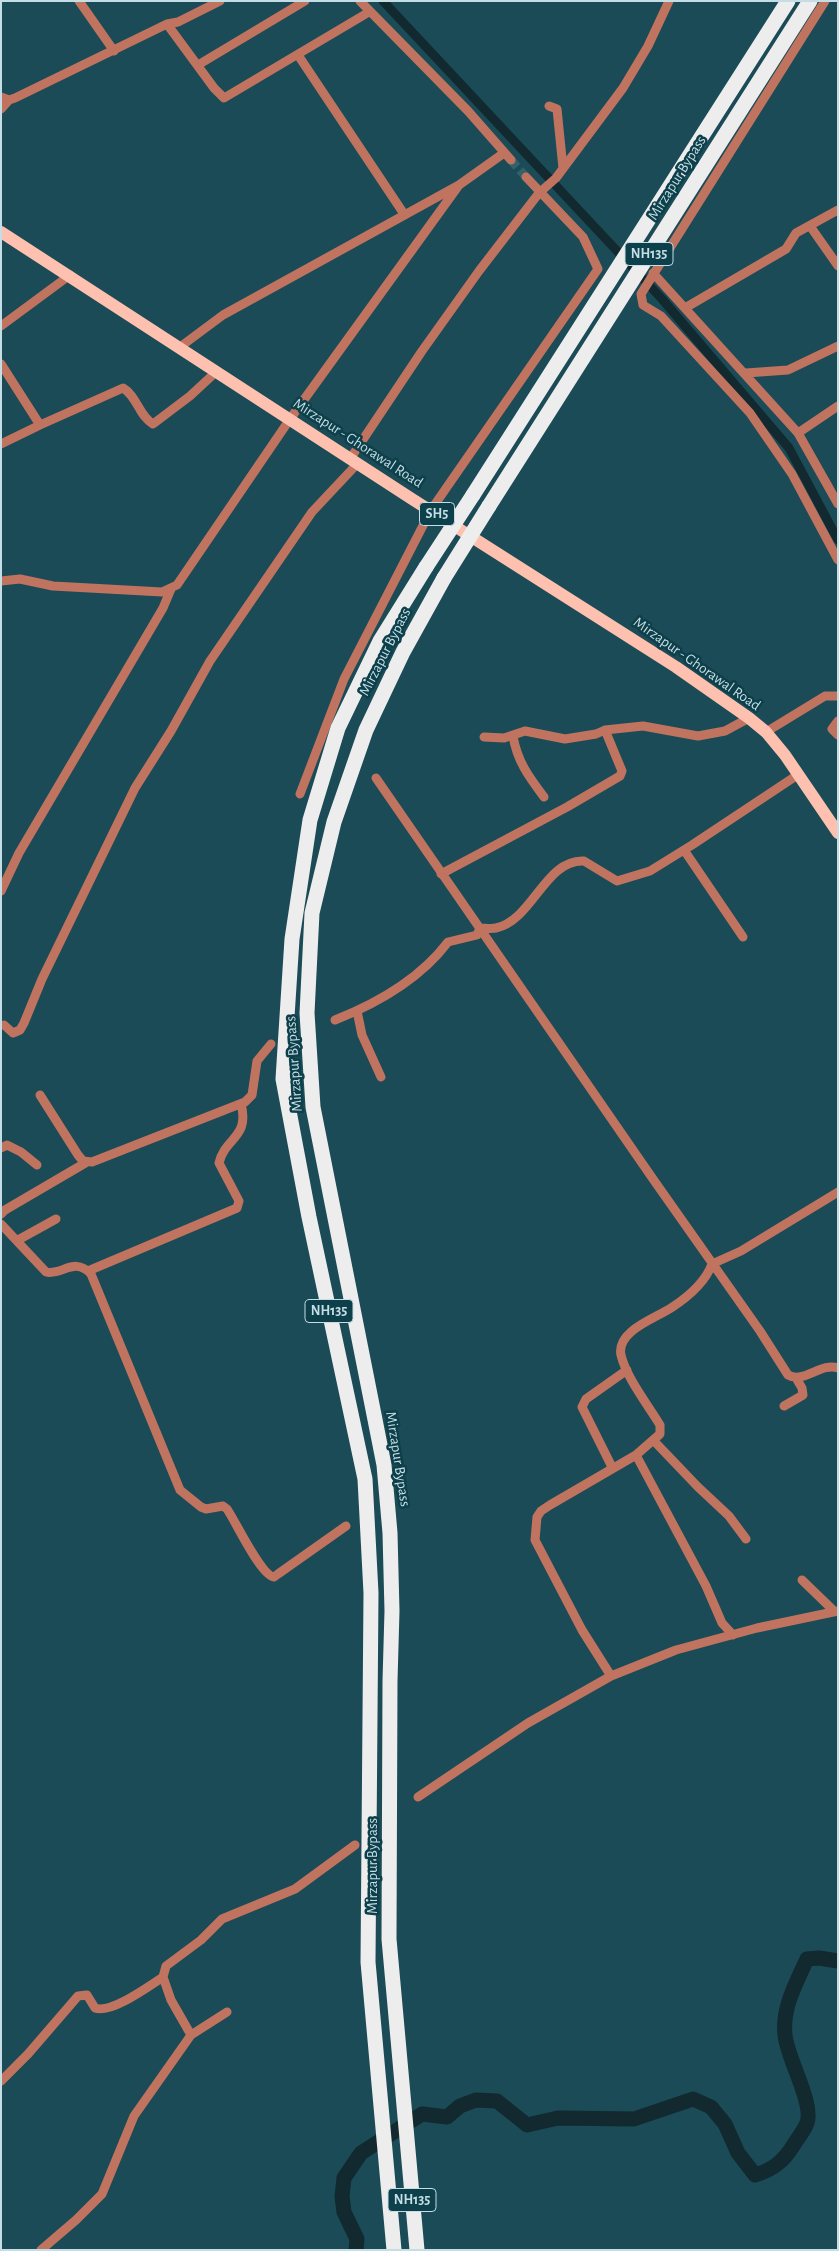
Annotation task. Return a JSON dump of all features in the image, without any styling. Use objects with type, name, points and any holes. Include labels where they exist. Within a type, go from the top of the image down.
[{"type":"highway","name":"Mirzapur Bypass","points":[[394,2250],[368,1962],[372,1593],[365,1479],[309,1217],[283,1079],[292,939],[310,820],[338,728],[380,641],[788,1]]},
{"type":"highway","name":"Mirzapur Bypass","points":[[416,2250],[389,1939],[392,1611],[390,1533],[384,1465],[313,1107],[307,1013],[312,913],[334,822],[366,730],[403,652],[444,578],[489,506],[810,1]]},
{"type":"main road","name":"Mirzapur - Ghorawal Road","points":[[1,232],[676,667],[749,718],[766,732],[799,774],[838,833]]},
{"type":"street","points":[[79,1],[114,51]]},
{"type":"street","points":[[1,109],[5,98],[114,51],[167,24],[178,22],[220,1]]},
{"type":"street","points":[[198,65],[305,1]]},
{"type":"street","points":[[360,1],[468,111],[512,160]]},
{"type":"street","points":[[4,1025],[13,1034],[20,1030],[24,1023],[46,970],[135,788],[171,731],[210,661],[312,512],[354,461],[422,351],[479,271],[543,190],[556,178],[633,73],[669,1]]},
{"type":"street","points":[[825,1],[641,294],[643,305],[660,316],[750,413],[792,474],[838,560]]},
{"type":"street","points":[[167,24],[214,88],[224,98],[369,12]]},
{"type":"street","points":[[298,55],[404,214]]},
{"type":"street","points":[[549,106],[557,109],[563,168]]},
{"type":"street","points":[[180,347],[223,315],[459,184],[504,153]]},
{"type":"street","points":[[300,794],[344,679],[431,510],[598,269],[583,237],[543,190],[526,177]]},
{"type":"street","points":[[1,892],[19,853],[163,608],[171,589],[185,574],[290,419],[459,184]]},
{"type":"street","points":[[684,308],[786,249],[796,233],[838,210]]},
{"type":"street","points":[[810,226],[838,266]]},
{"type":"street","points":[[1,326],[70,275]]},
{"type":"street","points":[[651,276],[746,373],[798,433],[838,504]]},
{"type":"street","points":[[746,373],[788,370],[838,346]]},
{"type":"street","points":[[1,364],[40,425]]},
{"type":"street","points":[[1,444],[123,388],[130,394],[148,420],[153,424],[190,396],[217,371]]},
{"type":"street","points":[[798,433],[838,406]]},
{"type":"street","points":[[1,581],[20,579],[53,586],[162,592],[171,589]]},
{"type":"street","points":[[766,732],[825,696],[838,696]]},
{"type":"street","points":[[484,737],[513,736],[525,732],[565,739],[596,734],[604,730],[643,726],[698,736],[725,731],[749,718]]},
{"type":"street","points":[[838,721],[832,729],[838,734]]},
{"type":"street","points":[[441,874],[567,807],[620,776],[622,771],[604,730]]},
{"type":"street","points":[[513,736],[516,751],[525,773],[544,797]]},
{"type":"street","points":[[480,928],[496,928],[522,914],[555,874],[573,863],[584,861],[610,878],[617,880],[624,880],[650,871],[799,774]]},
{"type":"street","points":[[376,778],[760,1331],[788,1375],[796,1378],[828,1366],[838,1368]]},
{"type":"street","points":[[684,850],[743,937]]},
{"type":"street","points":[[335,1020],[384,998],[437,956],[448,942],[477,935],[480,928]]},
{"type":"street","points":[[357,1011],[362,1035],[381,1077]]},
{"type":"street","points":[[1,1214],[87,1162],[241,1104],[252,1094],[254,1067],[271,1044]]},
{"type":"street","points":[[40,1095],[78,1156],[87,1162]]},
{"type":"street","points":[[1,1224],[46,1272],[53,1273],[73,1266],[88,1271],[236,1208],[239,1201],[219,1163],[242,1126],[244,1115],[241,1104]]},
{"type":"street","points":[[1,1148],[7,1145],[14,1148],[36,1164]]},
{"type":"street","points":[[610,1676],[578,1622],[535,1540],[534,1534],[537,1517],[541,1511],[636,1455],[660,1434],[660,1425],[627,1370],[621,1356],[623,1342],[636,1328],[671,1308],[687,1296],[708,1276],[712,1264],[741,1252],[838,1192]]},
{"type":"street","points":[[18,1240],[56,1219]]},
{"type":"street","points":[[88,1271],[146,1405],[180,1490],[201,1507],[214,1509],[223,1506],[227,1509],[260,1565],[271,1577],[346,1526]]},
{"type":"street","points":[[612,1468],[582,1407],[586,1399],[627,1370]]},
{"type":"street","points":[[784,1406],[804,1393],[796,1378]]},
{"type":"street","points":[[654,1441],[729,1516],[746,1539]]},
{"type":"street","points":[[636,1455],[706,1586],[722,1623],[733,1635]]},
{"type":"street","points":[[802,1580],[836,1611]]},
{"type":"street","points":[[418,1797],[528,1723],[610,1676],[676,1650],[798,1618],[836,1611]]},
{"type":"street","points":[[191,2035],[171,2000],[163,1977],[164,1970],[171,1961],[201,1940],[222,1919],[295,1889],[355,1845]]},
{"type":"street","points":[[1,2080],[28,2054],[78,1996],[87,1995],[95,2008],[104,2009],[120,2003],[163,1977]]},
{"type":"street","points":[[41,2250],[102,2194],[134,2116],[191,2035],[227,2012]]},
{"type":"waterway","points":[[383,1],[662,299],[789,448],[838,540]]},
{"type":"waterway","points":[[356,2250],[357,2239],[344,2212],[342,2196],[344,2178],[361,2153],[422,2114],[447,2117],[460,2106],[476,2100],[497,2101],[527,2125],[558,2118],[634,2119],[693,2099],[711,2107],[725,2124],[738,2153],[755,2175],[767,2171],[781,2161],[789,2152],[807,2123],[807,2104],[790,2056],[785,2035],[786,2015],[794,1986],[807,1959],[819,1958],[838,1961]]},
{"type":"tunnel","points":[[511,160],[526,177]]}]
